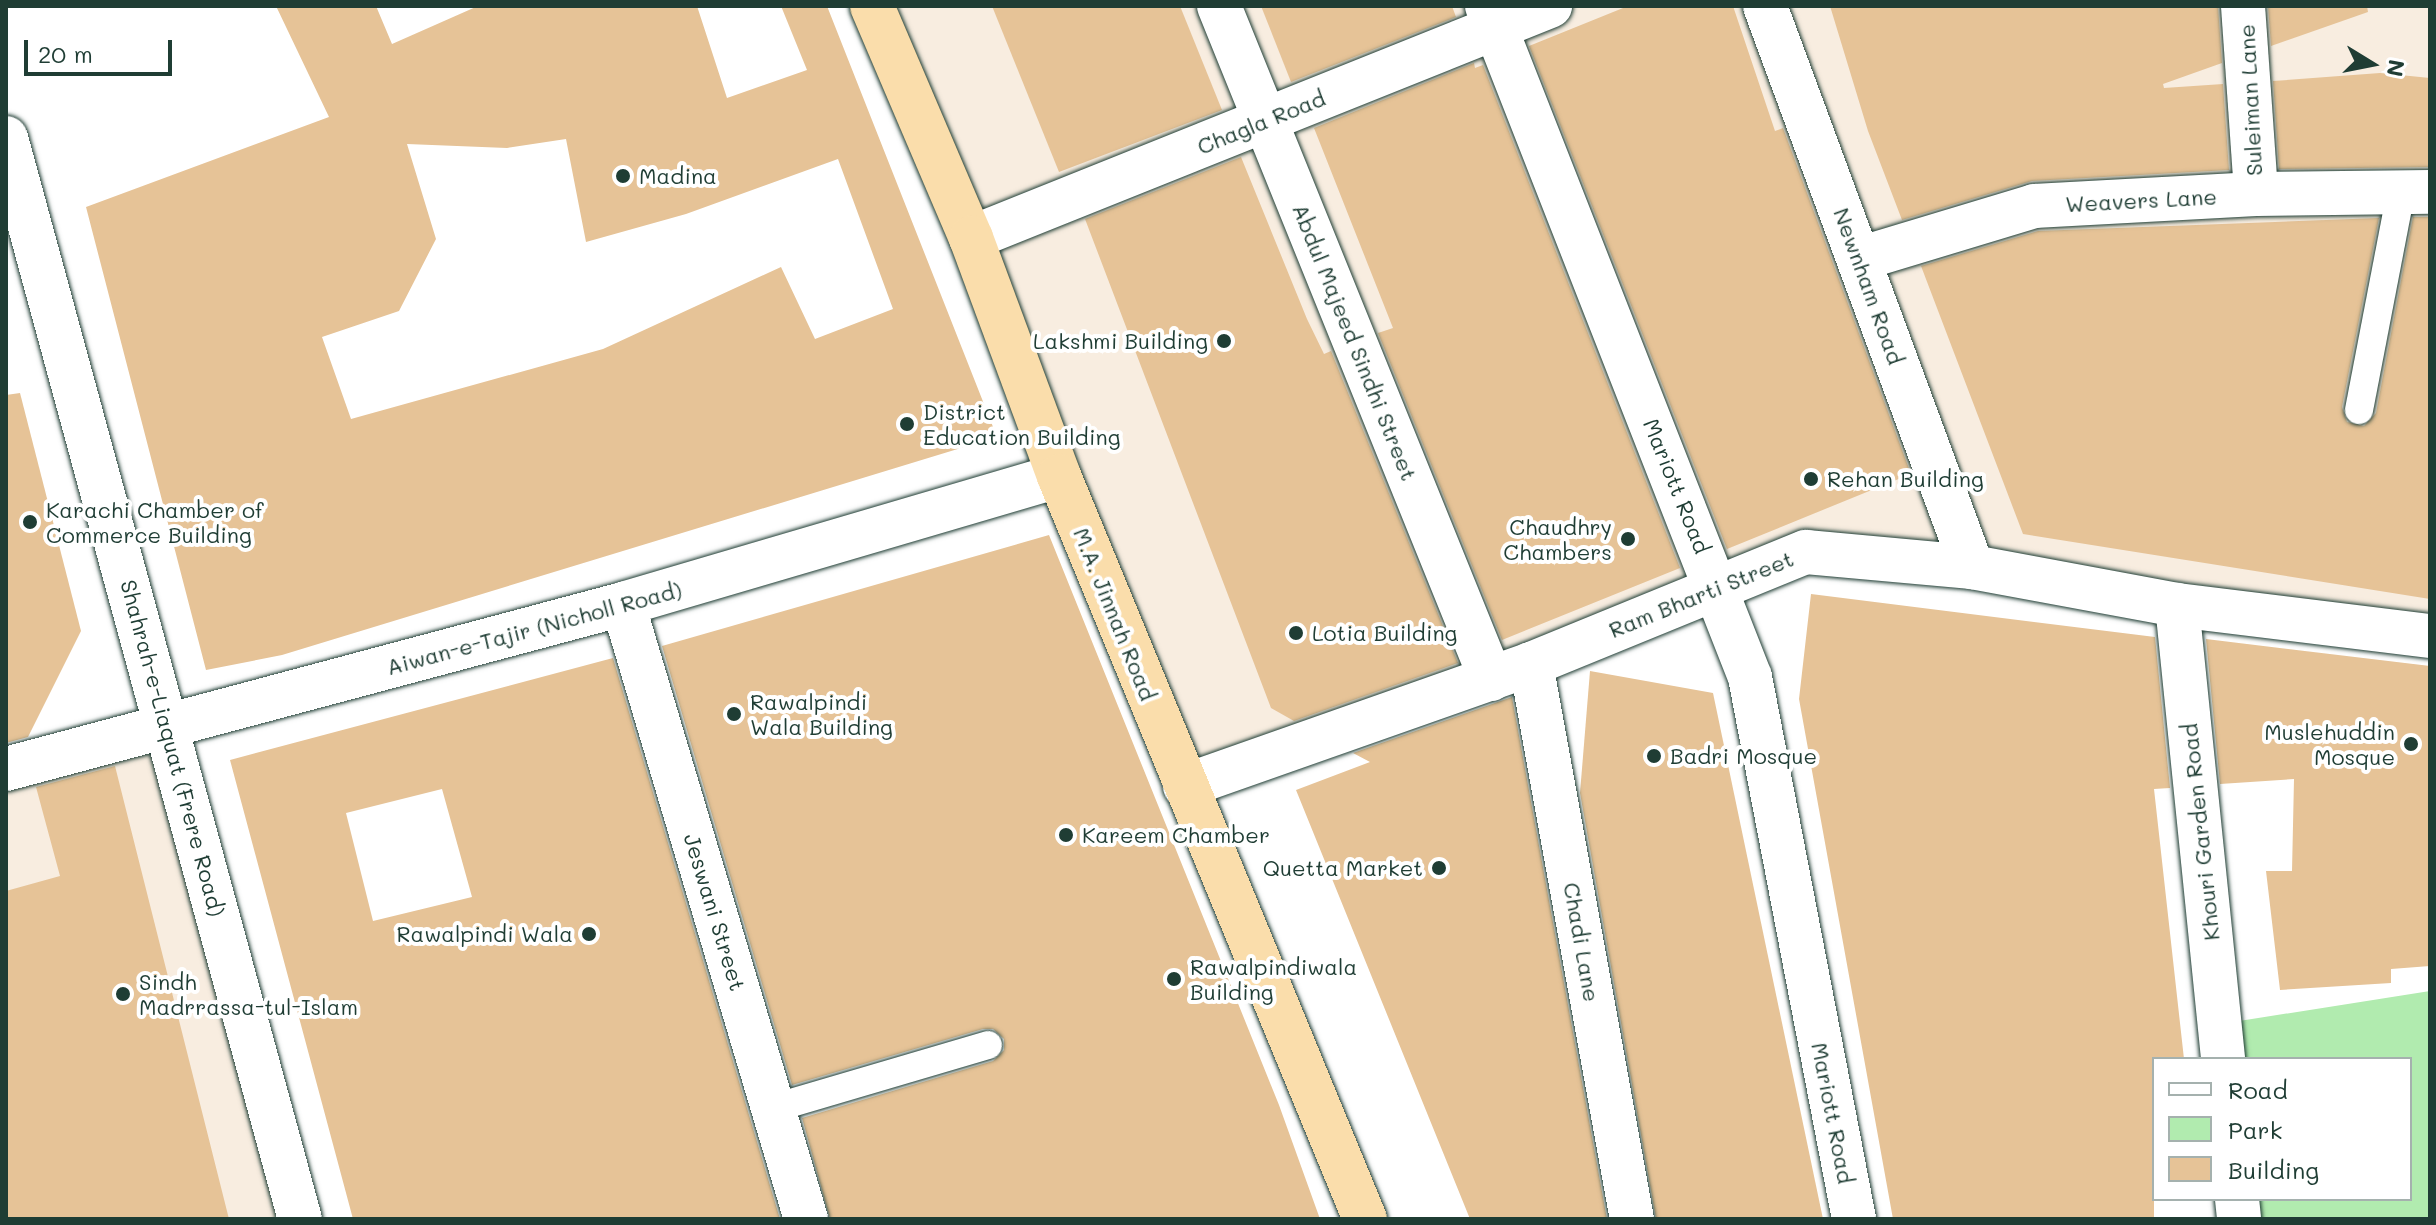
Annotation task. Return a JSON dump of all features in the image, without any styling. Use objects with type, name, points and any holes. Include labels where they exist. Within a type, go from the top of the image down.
[{"type":"highway","name":"M.A. Jinnah Road","points":[[872,6],[971,238],[1059,476],[1365,1219]]},
{"type":"street","name":"Abdul Majeed Sindhi Street","points":[[1219,6],[1491,679]]},
{"type":"street","name":"Chagla Road","points":[[971,238],[1266,121],[1492,17],[1550,6]]},
{"type":"street","name":"Newnham Road","points":[[1765,6],[1972,567]]},
{"type":"street","name":"Suleiman Lane","points":[[2243,6],[2256,194]]},
{"type":"street","name":"Mariott Road","points":[[1492,17],[1750,677],[1854,1219]]},
{"type":"street","name":"Shahrah-e-Liaquat (Frere Road)","points":[[6,138],[300,1219]]},
{"type":"street","name":"Weavers Lane","points":[[1859,259],[2034,206],[2256,194],[2416,192]]},
{"type":"street","name":"Aiwan-e-Tajir (Nicholl Road)","points":[[6,769],[623,604],[1059,476]]},
{"type":"street","name":"Ram Bharti Street","points":[[1185,786],[1531,664],[1806,552],[1972,567],[2177,605],[2430,636]]},
{"type":"street","name":"Jeswani Street","points":[[623,604],[806,1219]]},
{"type":"street","name":"Khouri Garden Road","points":[[2177,605],[2223,1057]]},
{"type":"street","name":"Chadi Lane","points":[[1531,664],[1632,1219]]},
{"type":"lane","points":[[2359,410],[2416,192]]},
{"type":"lane","points":[[774,1108],[988,1045]]},
{"type":"shaded area","points":[[871,6],[2430,6],[2430,634],[1806,552],[1185,786]]},
{"type":"shaded area","name":"Sindh Madrrassa-tul-Islam","points":[[168,727],[300,1219],[6,1219],[6,769]]},
{"type":"green space","points":[[2430,991],[2430,1219],[2239,1219],[2237,1201],[2412,1201],[2412,1057],[2223,1057],[2220,1024]]},
{"type":"building","points":[[276,6],[376,6],[392,44],[478,6],[697,6],[727,98],[807,70],[781,6],[827,6],[997,437],[282,655],[206,670],[86,207],[329,117]],"holes":[[[566,139],[586,242],[686,214],[838,159],[893,309],[815,339],[781,267],[603,349],[351,419],[322,337],[399,311],[436,239],[407,144],[507,148]]]},
{"type":"building","points":[[992,6],[1180,6],[1222,110],[1059,172]]},
{"type":"building","points":[[1261,6],[1452,6],[1456,17],[1291,82]]},
{"type":"building","points":[[1628,6],[1733,6],[1775,131],[1783,128],[1911,474],[1727,549],[1529,46]]},
{"type":"building","points":[[1830,6],[2218,6],[2222,63],[2163,84],[2164,88],[2223,84],[2229,170],[2032,181],[1902,220],[1868,131]]},
{"type":"building","points":[[2268,6],[2367,6],[2368,12],[2271,46]]},
{"type":"building","points":[[1474,63],[1475,68],[1483,65],[1680,568],[1502,640],[1378,333],[1393,328],[1314,128]]},
{"type":"building","points":[[2380,73],[2430,78],[2430,167],[2279,169],[2273,81]]},
{"type":"building","points":[[1241,157],[1307,319],[1324,354],[1331,351],[1458,663],[1294,721],[1271,708],[1085,219]]},
{"type":"building","points":[[2413,217],[2430,217],[2430,599],[2023,534],[1921,266],[2038,231],[2379,218],[2342,407],[2347,422],[2364,426],[2376,413]]},
{"type":"building","name":"Karachi Chamber of Commerce Building","points":[[20,393],[81,631],[28,737],[6,743],[6,395]]},
{"type":"building","points":[[1049,535],[1279,1105],[1320,1219],[830,1219],[802,1118],[993,1061],[1004,1050],[1004,1039],[993,1029],[983,1029],[792,1085],[662,646]]},
{"type":"building","points":[[1811,594],[2155,637],[2170,788],[2154,789],[2184,1057],[2152,1057],[2154,1219],[1893,1219],[1799,699]]},
{"type":"building","points":[[2206,639],[2430,666],[2430,966],[2391,969],[2391,983],[2280,990],[2266,871],[2292,871],[2294,779],[2220,784]]},
{"type":"building","points":[[613,658],[780,1219],[353,1219],[230,760]],"holes":[[[442,789],[472,897],[373,921],[346,813]]]},
{"type":"building","points":[[1590,671],[1713,693],[1823,1219],[1656,1219],[1580,793]]},
{"type":"building","points":[[1512,697],[1607,1219],[1470,1219],[1296,790],[1370,762],[1353,753]]},
{"type":"building","name":"Sindh Madrrassa-tul-Islam","points":[[115,766],[229,1219],[6,1219],[6,891],[60,876],[36,787]]},
{"type":"place","name":"Madina","points":[[623,176]]},
{"type":"place","name":"Lakshmi Building","points":[[1224,341]]},
{"type":"place","name":"District Education Building","points":[[907,424]]},
{"type":"place","name":"Rehan Building","points":[[1811,479]]},
{"type":"place","name":"Karachi Chamber of Commerce Building","points":[[30,522]]},
{"type":"place","name":"Chaudhry Chambers","points":[[1628,539]]},
{"type":"place","name":"Lotia Building","points":[[1296,633]]},
{"type":"place","name":"Rawalpindi Wala Building","points":[[734,714]]},
{"type":"place","name":"Muslehuddin Mosque","points":[[2411,744]]},
{"type":"place","name":"Badri Mosque","points":[[1654,756]]},
{"type":"place","name":"Kareem Chamber","points":[[1066,835]]},
{"type":"place","name":"Quetta Market","points":[[1439,868]]},
{"type":"place","name":"Rawalpindi Wala","points":[[589,934]]},
{"type":"place","name":"Rawalpindiwala Building","points":[[1174,979]]},
{"type":"place","name":"Sindh Madrrassa-tul-Islam","points":[[123,994]]}]
